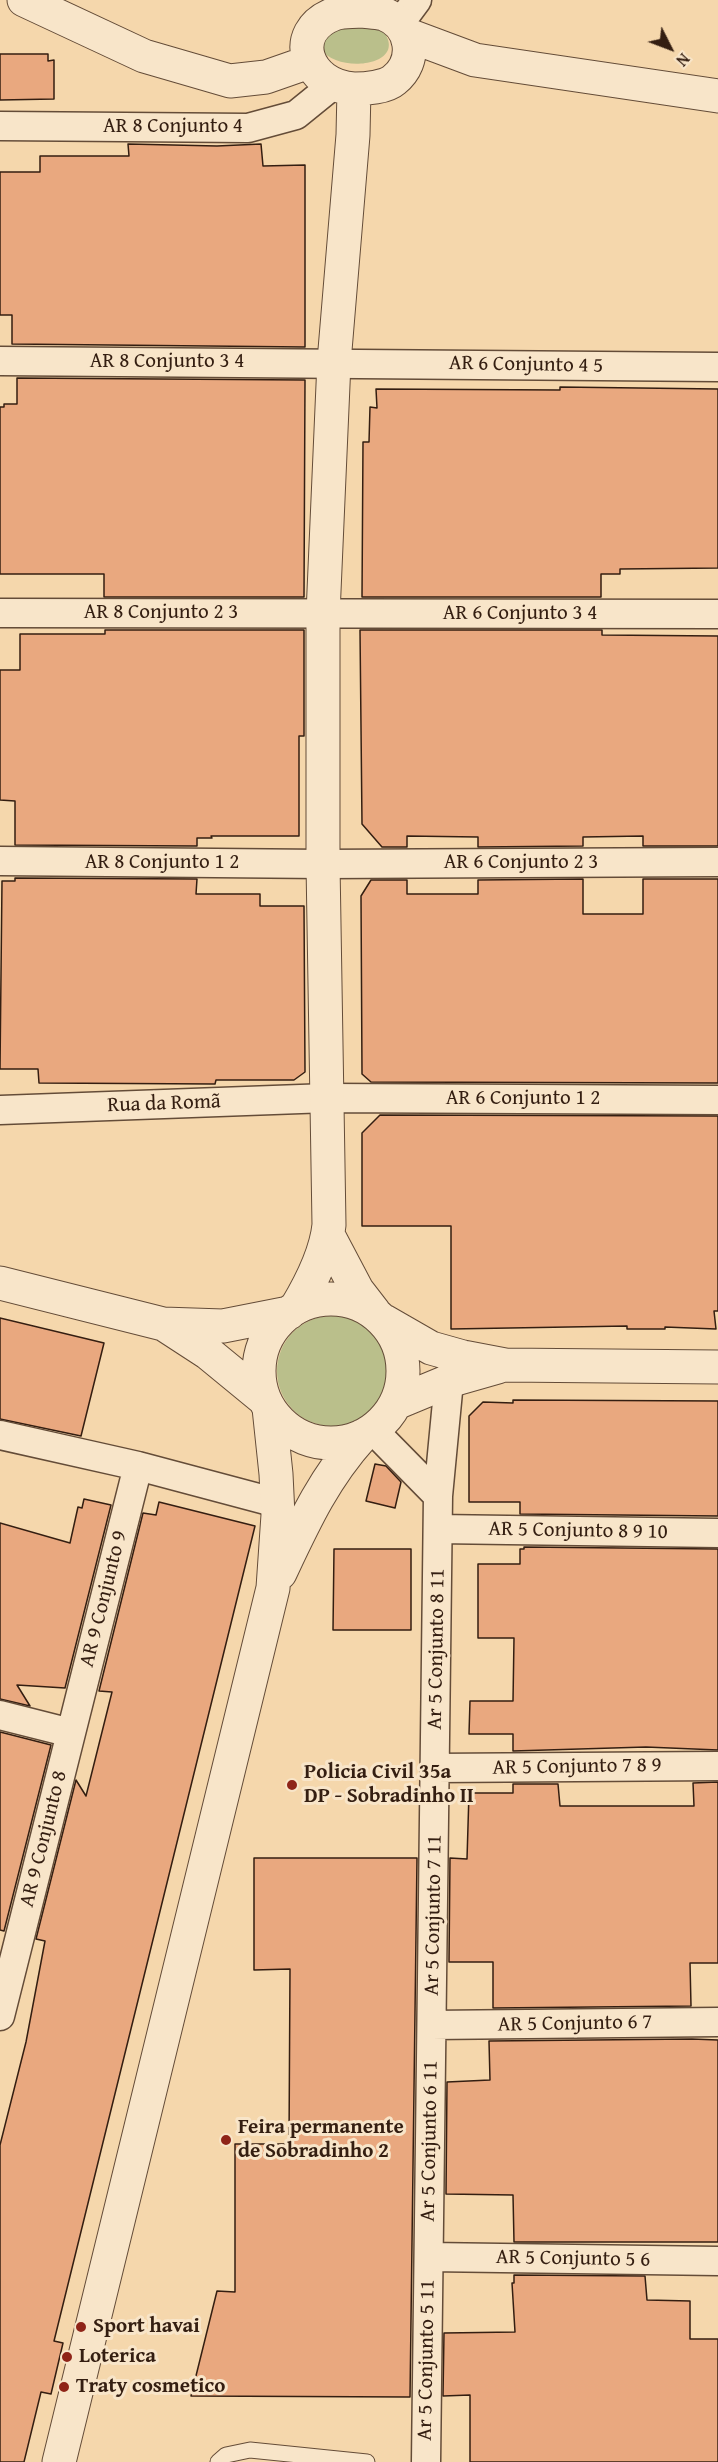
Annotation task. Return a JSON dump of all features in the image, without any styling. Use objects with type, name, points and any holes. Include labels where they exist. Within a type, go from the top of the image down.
[{"type":"street","points":[[24,0],[69,9],[144,56],[230,81],[266,77],[309,62]]},
{"type":"street","points":[[475,60],[408,19],[360,6],[322,20],[312,31],[307,45],[309,62],[318,76],[344,87],[376,87],[396,78],[475,60],[718,96]]},
{"type":"street","points":[[396,78],[407,68],[410,50],[408,19]]},
{"type":"street","points":[[59,2462],[273,1588],[277,1503],[266,1404],[259,1381],[260,1361],[265,1343],[275,1326],[292,1310],[312,1281],[328,1235],[323,864],[323,614],[334,362],[353,135],[344,87]]},
{"type":"street","name":"AR 8 Conjunto 4","points":[[0,126],[248,128],[296,115],[344,87]]},
{"type":"street","name":"AR 8 Conjunto 3 4","points":[[0,361],[334,362]]},
{"type":"street","name":"AR 6 Conjunto 4 5","points":[[334,362],[718,367]]},
{"type":"street","name":"AR 8 Conjunto 2 3","points":[[0,613],[323,614]]},
{"type":"street","name":"AR 6 Conjunto 3 4","points":[[323,614],[718,614]]},
{"type":"street","name":"AR 8 Conjunto 1 2","points":[[0,861],[323,864]]},
{"type":"street","name":"AR 6 Conjunto 2 3","points":[[323,864],[718,862]]},
{"type":"street","name":"AR 6 Conjunto 1 2","points":[[327,1098],[718,1100]]},
{"type":"street","name":"Rua da Romã","points":[[0,1110],[327,1098]]},
{"type":"street","points":[[273,1588],[321,1489],[341,1459],[386,1418],[396,1403],[403,1382],[402,1359],[395,1338],[357,1290],[328,1235]]},
{"type":"street","points":[[0,1283],[163,1324],[224,1326],[292,1310],[322,1299],[350,1301],[430,1348],[505,1365],[718,1367]]},
{"type":"street","points":[[163,1324],[208,1353],[266,1404],[282,1424],[299,1437],[320,1443],[341,1443],[367,1433]]},
{"type":"street","points":[[396,1403],[449,1381],[505,1365]]},
{"type":"street","name":"Ar 5 Conjunto 8 11","points":[[436,1768],[438,1496],[449,1381]]},
{"type":"street","points":[[367,1433],[438,1496]]},
{"type":"street","points":[[0,1434],[138,1466],[277,1503]]},
{"type":"street","name":"AR 9 Conjunto 9","points":[[71,1733],[138,1466]]},
{"type":"street","name":"AR 5 Conjunto 8 9 10","points":[[438,1529],[718,1533]]},
{"type":"street","points":[[0,1715],[71,1733]]},
{"type":"street","name":"AR 9 Conjunto 8","points":[[0,2016],[9,1943],[71,1733]]},
{"type":"street","name":"AR 5 Conjunto 7 8 9","points":[[436,1768],[718,1766]]},
{"type":"street","name":"Ar 5 Conjunto 7 11","points":[[432,2025],[436,1768]]},
{"type":"street","name":"AR 5 Conjunto 6 7","points":[[432,2025],[718,2022]]},
{"type":"street","name":"Ar 5 Conjunto 6 11","points":[[429,2257],[432,2025]]},
{"type":"street","name":"AR 5 Conjunto 5 6","points":[[429,2257],[718,2260]]},
{"type":"street","name":"Ar 5 Conjunto 5 11","points":[[426,2462],[429,2257]]},
{"type":"lane","points":[[218,2462],[226,2455],[250,2450],[367,2462]]},
{"type":"green space","points":[[377,24],[387,38],[388,49],[382,57],[371,62],[357,64],[343,62],[330,57],[321,49],[328,27]]},
{"type":"green space","points":[[332,1316],[353,1320],[371,1332],[383,1350],[387,1371],[383,1392],[371,1410],[353,1422],[332,1426],[311,1422],[293,1410],[281,1392],[277,1371],[281,1350],[293,1332],[311,1320]]},
{"type":"building","points":[[0,54],[48,54],[48,61],[54,60],[54,99],[0,100]]},
{"type":"building","points":[[128,144],[217,146],[261,144],[263,166],[305,165],[305,347],[12,344],[12,315],[0,315],[0,172],[40,172],[40,156],[129,156]]},
{"type":"building","points":[[17,378],[305,380],[304,597],[104,597],[104,574],[0,574],[0,407],[4,407],[4,404],[17,404]]},
{"type":"building","points":[[560,387],[718,389],[718,568],[620,569],[620,574],[601,574],[601,597],[362,597],[363,442],[369,442],[370,407],[377,408],[376,389],[560,390]]},
{"type":"building","points":[[105,630],[304,630],[304,736],[299,736],[299,836],[211,836],[212,838],[197,838],[197,846],[15,845],[15,801],[0,800],[0,670],[20,670],[20,634],[105,634]]},
{"type":"building","points":[[360,630],[602,630],[602,635],[718,636],[718,846],[643,846],[643,836],[583,837],[583,846],[478,847],[478,837],[407,836],[407,847],[382,847],[362,824]]},
{"type":"building","points":[[15,878],[197,879],[196,894],[260,894],[260,906],[304,906],[305,1072],[294,1080],[216,1080],[215,1084],[39,1083],[38,1069],[0,1069],[2,881],[15,881]]},
{"type":"building","points":[[583,879],[583,914],[643,914],[643,879],[718,879],[718,1083],[371,1082],[362,1074],[361,896],[371,880],[407,880],[407,894],[478,894],[478,880]]},
{"type":"building","points":[[380,1115],[718,1116],[718,1311],[714,1311],[716,1329],[665,1327],[665,1329],[627,1329],[627,1326],[451,1329],[451,1226],[362,1226],[362,1133]]},
{"type":"building","points":[[0,1318],[104,1343],[81,1436],[0,1419]]},
{"type":"building","points":[[513,1400],[718,1401],[718,1516],[520,1514],[520,1502],[469,1502],[469,1416],[483,1402],[513,1403]]},
{"type":"building","points":[[375,1464],[386,1466],[401,1482],[395,1508],[366,1501]]},
{"type":"building","points":[[84,1499],[111,1505],[65,1688],[17,1685],[30,1706],[0,1699],[0,1523],[70,1543],[78,1507],[82,1508]]},
{"type":"building","points":[[159,1502],[255,1526],[54,2341],[63,2343],[51,2394],[41,2392],[24,2462],[0,2462],[0,2145],[26,2042],[45,1941],[36,1939],[76,1780],[86,1796],[112,1692],[99,1691],[143,1513],[156,1515]]},
{"type":"building","points":[[524,1547],[718,1549],[718,1750],[646,1747],[513,1751],[513,1734],[469,1734],[470,1701],[513,1701],[514,1638],[478,1638],[478,1564],[520,1564],[520,1549]]},
{"type":"building","points":[[334,1549],[411,1549],[411,1630],[333,1630]]},
{"type":"building","points":[[0,1732],[51,1745],[4,1931],[0,1930]]},
{"type":"building","points":[[718,1782],[718,1963],[690,1963],[691,2006],[493,2008],[493,1962],[449,1962],[450,1858],[467,1859],[469,1793],[513,1793],[513,1784],[558,1784],[560,1806],[694,1806],[693,1783]]},
{"type":"building","points":[[254,1858],[417,1858],[410,2397],[191,2396],[217,2291],[235,2292],[235,2144],[289,2144],[290,1969],[254,1970]]},
{"type":"building","points":[[718,2040],[718,2242],[514,2242],[513,2195],[446,2194],[447,2082],[490,2080],[489,2041]]},
{"type":"building","points":[[514,2275],[645,2276],[647,2300],[690,2301],[690,2339],[718,2339],[718,2462],[470,2462],[470,2395],[443,2396],[444,2333],[515,2332],[512,2283],[514,2283]]},
{"type":"place","name":"Policia Civil 35a DP - Sobradinho II","points":[[292,1785]]},
{"type":"place","name":"Feira permanente de Sobradinho 2","points":[[226,2140]]},
{"type":"place","name":"Sport havai","points":[[81,2327]]},
{"type":"place","name":"Loterica","points":[[67,2357]]},
{"type":"place","name":"Traty cosmetico","points":[[64,2387]]}]
